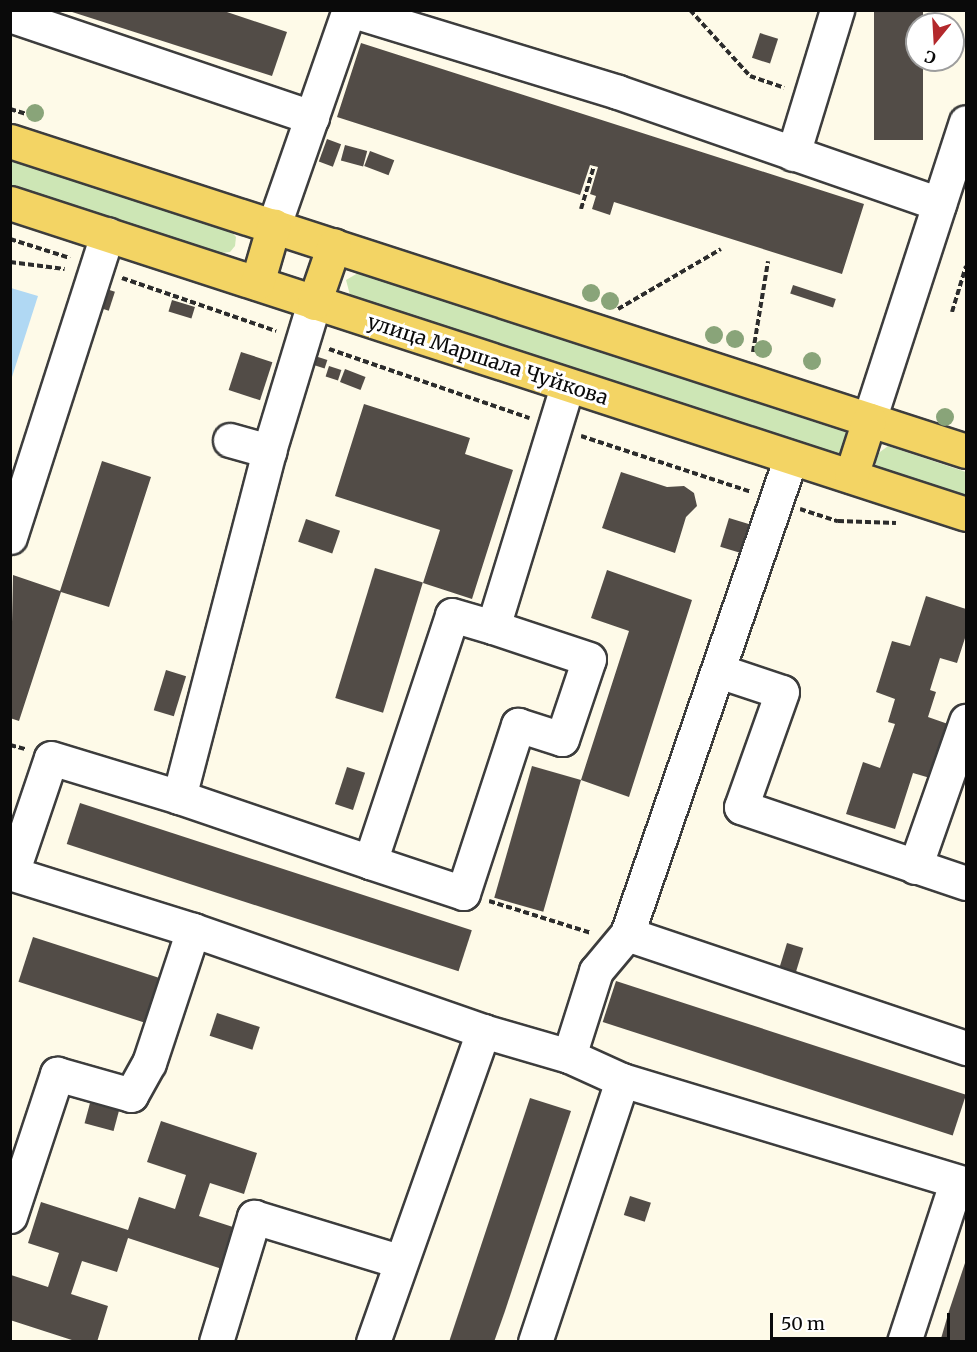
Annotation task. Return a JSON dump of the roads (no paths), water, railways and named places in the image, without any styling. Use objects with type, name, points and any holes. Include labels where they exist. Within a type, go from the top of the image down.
[{"type":"main road","points":[[10,141],[966,451]]},
{"type":"main road","name":"улица Маршала Чуйкова","points":[[10,203],[567,386],[966,513]]},
{"type":"main road","points":[[257,283],[274,225]]},
{"type":"main road","points":[[314,303],[334,245]]},
{"type":"main road","points":[[851,476],[869,420]]},
{"type":"lane","points":[[274,225],[350,10],[618,92],[939,204]]},
{"type":"lane","points":[[793,154],[837,10]]},
{"type":"lane","points":[[10,15],[312,117]]},
{"type":"lane","points":[[869,420],[966,122]]},
{"type":"lane","points":[[10,537],[79,268],[107,234]]},
{"type":"lane","points":[[179,797],[269,452],[314,303]]},
{"type":"lane","points":[[493,627],[567,386]]},
{"type":"lane","points":[[230,441],[269,452]]},
{"type":"lane","points":[[569,1056],[596,971],[624,938],[719,671],[791,457]]},
{"type":"lane","points":[[370,862],[452,615],[589,659],[562,739],[518,725],[463,892],[370,862],[179,797],[51,758],[11,873],[193,930],[483,1031],[569,1056],[622,1080],[962,1184],[904,1341]]},
{"type":"lane","points":[[719,671],[782,692],[741,807],[966,883]]},
{"type":"lane","points":[[915,867],[966,721]]},
{"type":"lane","points":[[10,1216],[57,1074],[131,1095],[149,1063],[193,930]]},
{"type":"lane","points":[[624,938],[966,1048]]},
{"type":"lane","points":[[373,1341],[399,1261],[483,1031]]},
{"type":"lane","points":[[535,1341],[622,1080]]},
{"type":"lane","points":[[216,1341],[254,1217],[399,1261]]},
{"type":"water","points":[[10,288],[38,296],[11,380]]}]
